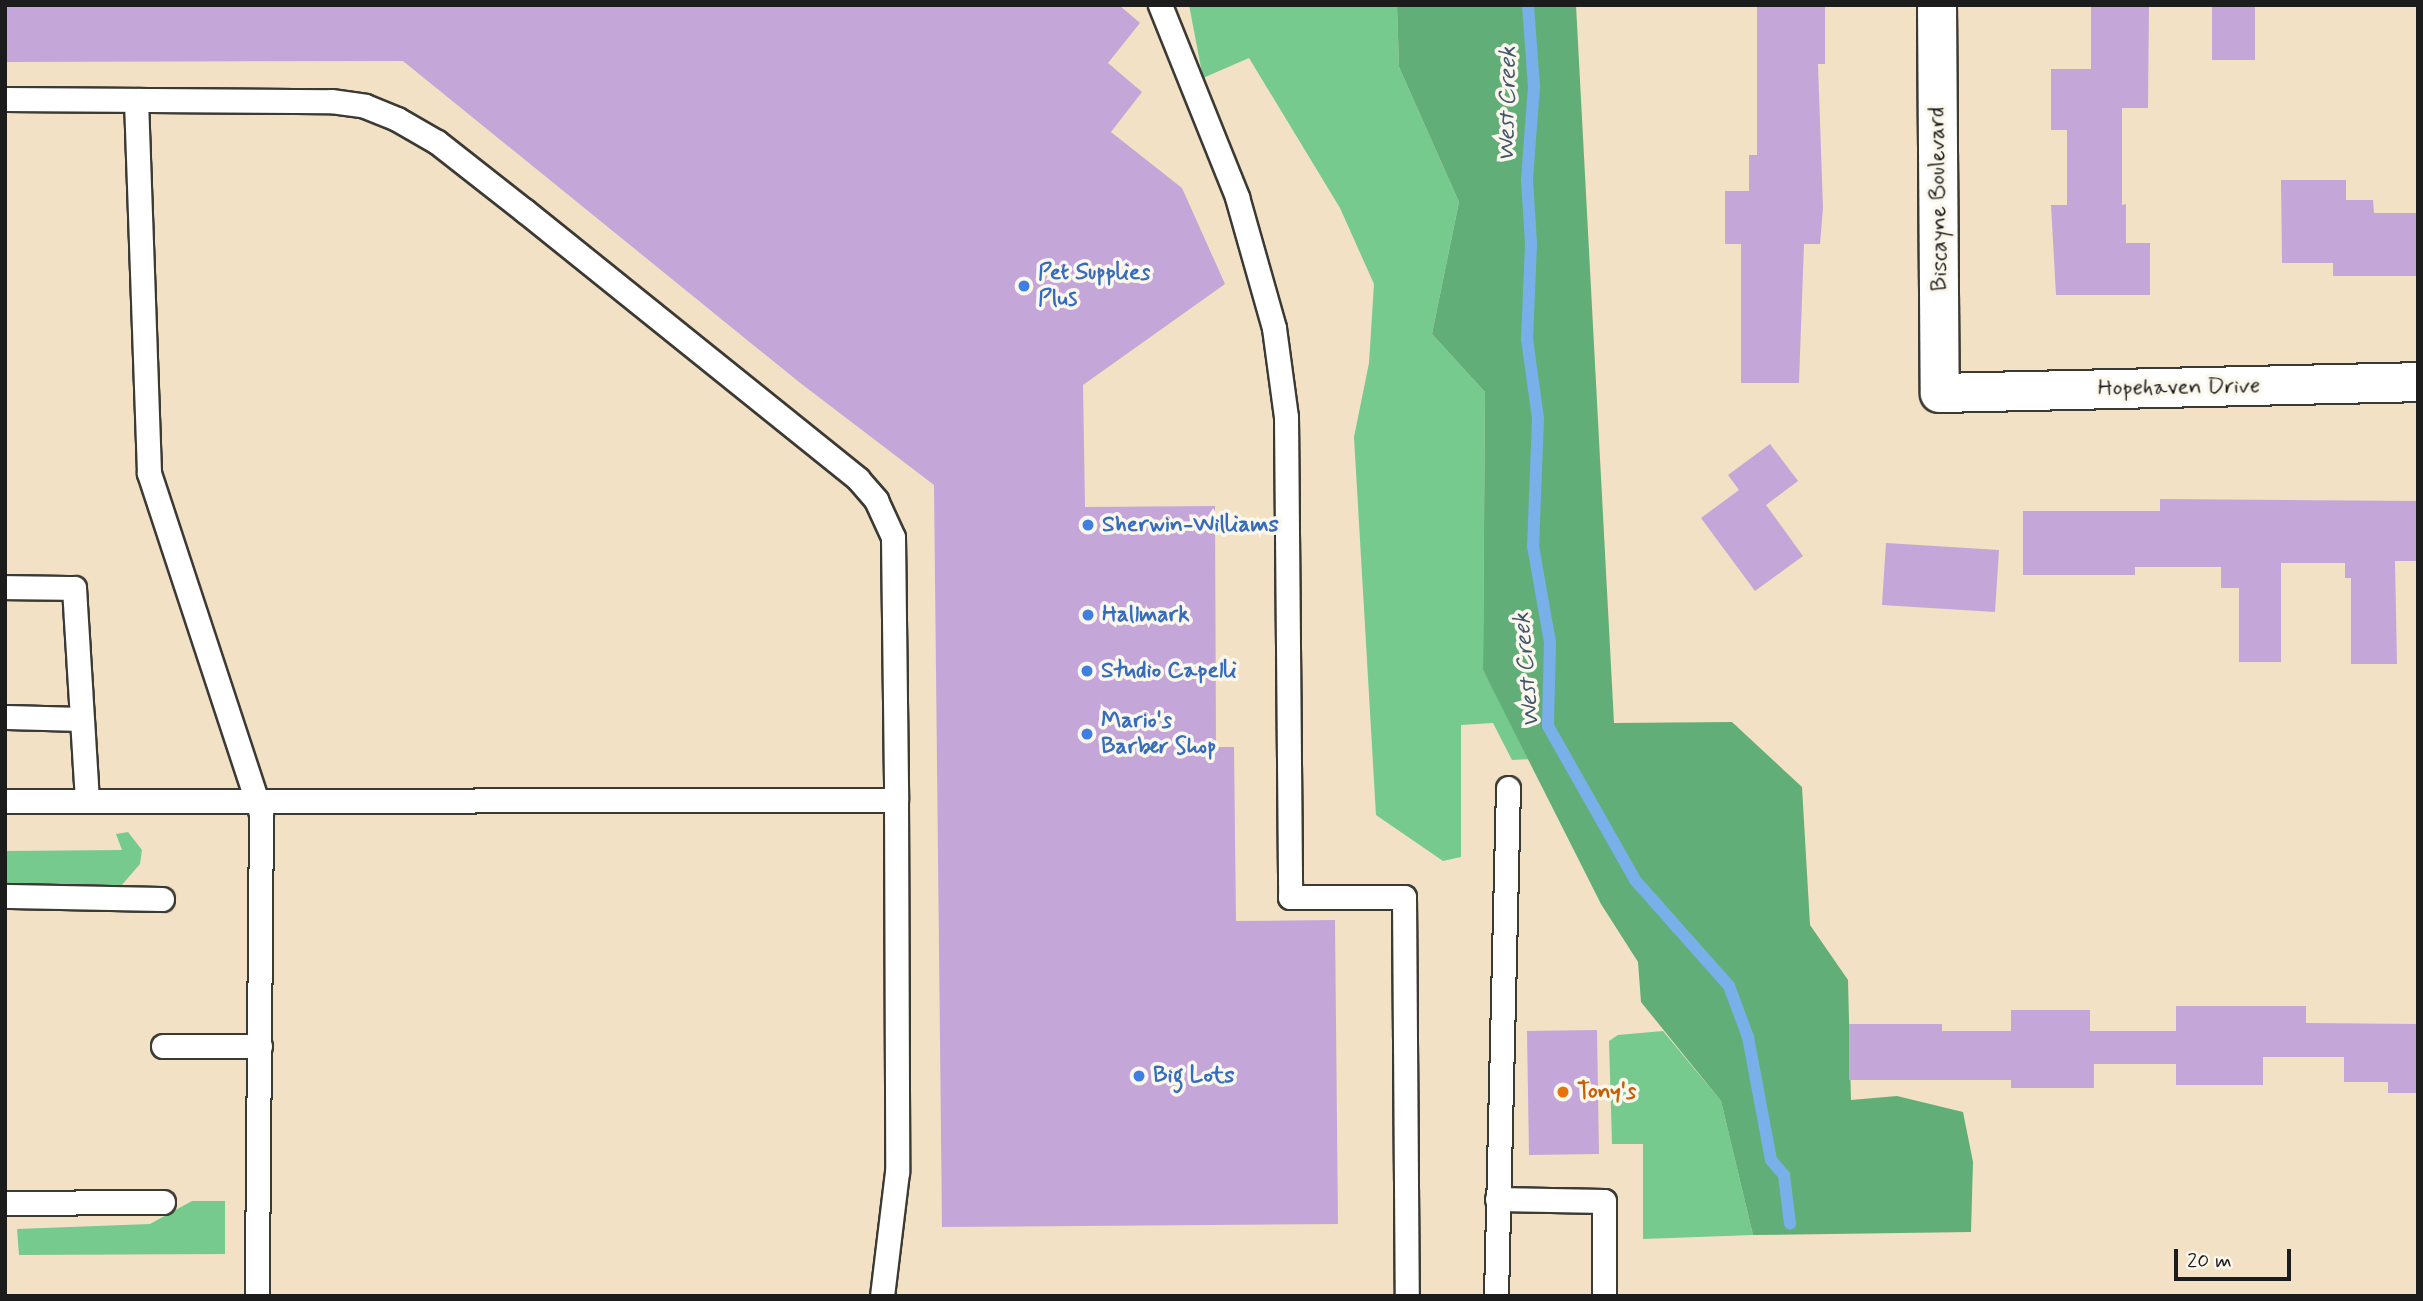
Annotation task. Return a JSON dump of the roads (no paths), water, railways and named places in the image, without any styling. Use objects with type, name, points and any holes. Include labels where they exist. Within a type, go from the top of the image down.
[{"type":"street","name":"Biscayne Boulevard","points":[[1937,5],[1940,394]]},
{"type":"street","name":"Hopehaven Drive","points":[[1940,394],[2418,382]]},
{"type":"lane","points":[[1160,5],[1237,197],[1257,254],[1274,328],[1286,417],[1290,897],[1404,897],[1407,1296]]},
{"type":"lane","points":[[5,99],[350,102],[397,119],[437,142],[858,479],[876,500],[893,537],[896,800],[897,1172],[881,1296]]},
{"type":"lane","points":[[136,100],[149,473],[257,798],[262,838],[257,1296]]},
{"type":"lane","points":[[5,587],[74,588],[79,719],[87,800]]},
{"type":"lane","points":[[5,716],[79,719]]},
{"type":"lane","points":[[1496,1296],[1508,788]]},
{"type":"lane","points":[[5,800],[896,800]]},
{"type":"lane","points":[[5,896],[162,899]]},
{"type":"lane","points":[[163,1046],[260,1046]]},
{"type":"lane","points":[[1497,1199],[1604,1201],[1604,1296]]},
{"type":"lane","points":[[5,1203],[163,1202]]},
{"type":"waterway","name":"West Creek","points":[[1528,5],[1534,86],[1527,180],[1531,244],[1527,339],[1538,418],[1533,546],[1550,642],[1548,726],[1635,880],[1729,986],[1748,1037],[1771,1160],[1784,1175],[1790,1224]]},
{"type":"place","name":"Pet Supplies Plus","points":[[1024,286]]},
{"type":"place","name":"Sherwin-Williams","points":[[1088,525]]},
{"type":"place","name":"Hallmark","points":[[1088,615]]},
{"type":"place","name":"Studio Capelli","points":[[1087,671]]},
{"type":"place","name":"Mario's Barber Shop","points":[[1087,734]]},
{"type":"place","name":"Big Lots","points":[[1139,1076]]},
{"type":"place","name":"Tony's","points":[[1563,1092]]}]
